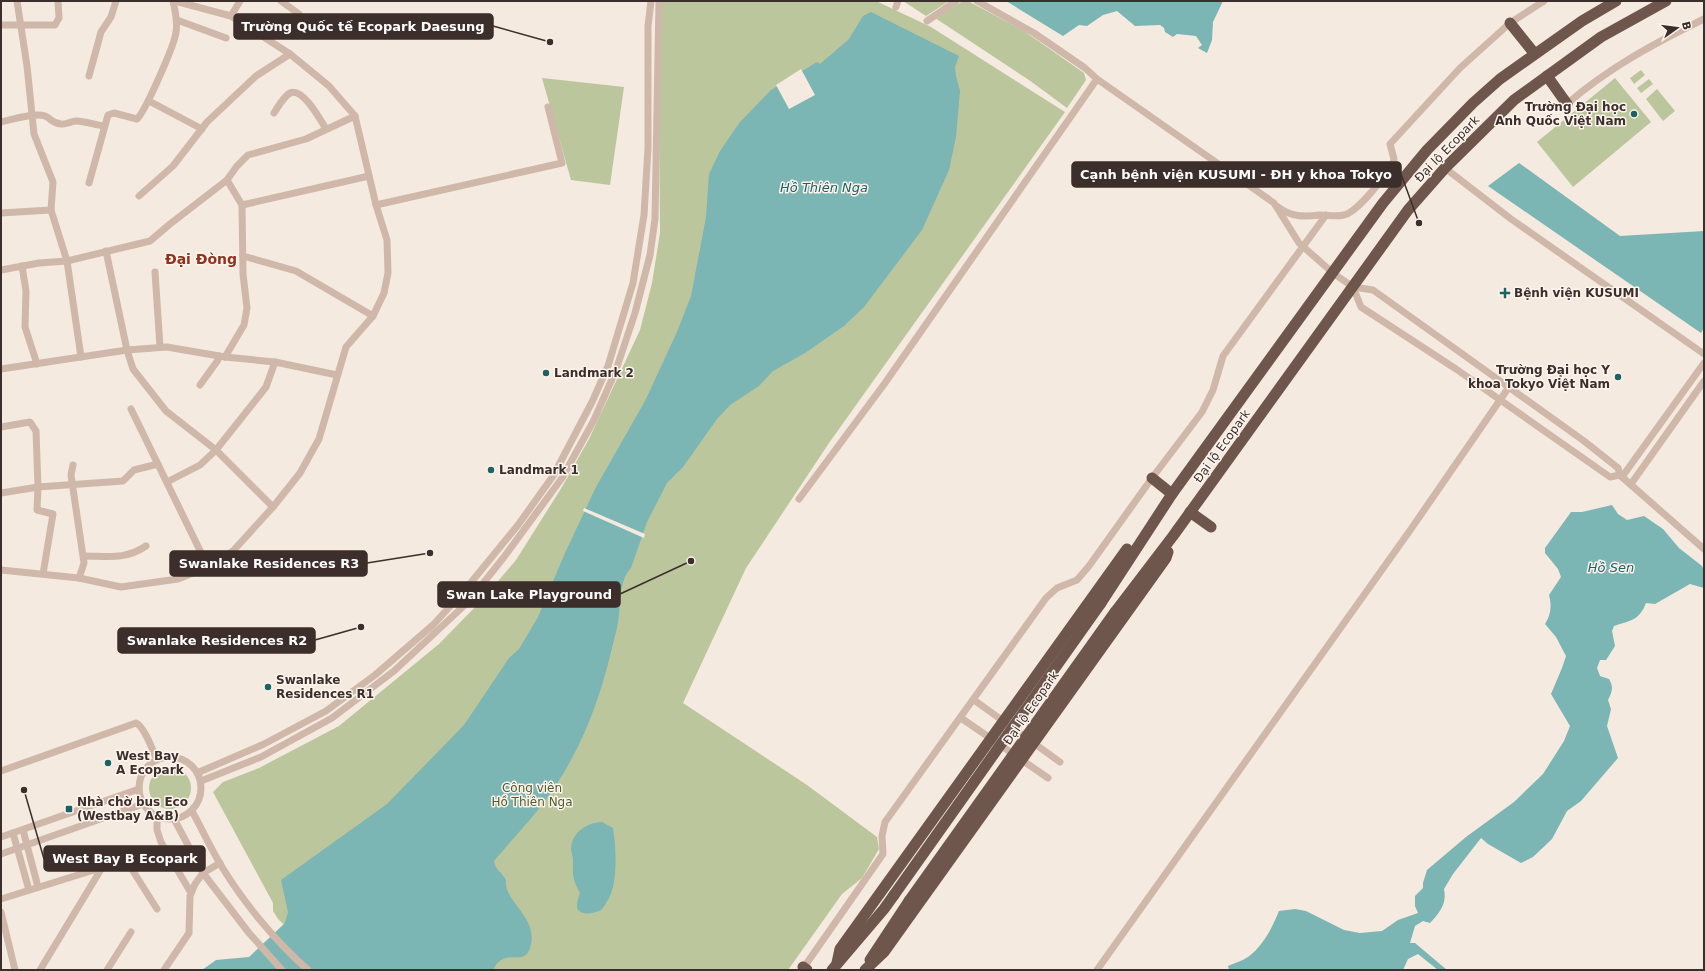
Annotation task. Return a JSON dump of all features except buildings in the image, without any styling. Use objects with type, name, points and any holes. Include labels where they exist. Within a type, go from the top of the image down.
[{"type":"highway","name":"Đại lộ Ecopark","points":[[834,967],[884,909],[1101,603],[1160,510],[1383,202],[1427,150],[1478,98],[1500,79],[1534,53],[1582,21],[1616,1]]},
{"type":"highway","name":"Đại lộ Ecopark","points":[[864,970],[909,901],[1115,612],[1173,536],[1408,210],[1445,168],[1514,100],[1601,37],[1666,1]]},
{"type":"highway","points":[[1510,23],[1534,53]]},
{"type":"highway","points":[[1547,76],[1567,104]]},
{"type":"highway","points":[[1152,478],[1172,494]]},
{"type":"highway","points":[[834,967],[840,949],[1138,535],[1160,510]]},
{"type":"highway","points":[[1190,512],[1211,527]]},
{"type":"highway","points":[[864,970],[884,952],[1166,558],[1173,536]]},
{"type":"street","points":[[17,1],[27,66],[34,134],[53,182],[51,210],[66,261],[81,357]]},
{"type":"street","points":[[1,25],[55,25],[58,18],[58,1]]},
{"type":"street","points":[[89,76],[101,32],[111,17],[116,1]]},
{"type":"street","points":[[1,570],[80,578],[121,587],[178,579],[208,567],[233,551],[273,507],[300,473],[319,439],[346,347],[373,316],[384,293],[388,273],[387,240],[376,205],[355,116],[329,86],[290,54],[231,16],[174,1],[176,33],[149,101],[138,118],[111,113],[108,116],[104,126],[90,183]]},
{"type":"street","points":[[231,16],[240,1]]},
{"type":"street","points":[[281,1],[299,14]]},
{"type":"street","points":[[927,21],[956,1]]},
{"type":"street","points":[[977,1],[1034,33],[1283,210],[1293,215],[1306,217],[1345,215],[1354,210],[1392,167],[1394,159],[1390,144],[1460,68],[1510,23],[1544,1]]},
{"type":"street","points":[[197,773],[264,744],[326,711],[375,675],[433,625],[464,591],[518,525],[556,470],[592,402],[608,366],[631,293],[644,215],[648,148],[647,62],[650,2],[659,3],[655,219],[650,255],[640,295],[616,370],[594,420],[562,478],[469,601],[404,662],[332,718],[261,757],[201,782]]},
{"type":"street","points":[[1567,104],[1616,66],[1661,40],[1704,19]]},
{"type":"street","points":[[176,20],[226,38]]},
{"type":"street","points":[[140,196],[173,166],[202,129],[256,76],[290,54]]},
{"type":"street","points":[[800,499],[885,383],[1097,79]]},
{"type":"street","points":[[274,113],[287,96],[292,92],[297,93],[311,105],[326,129]]},
{"type":"street","points":[[149,101],[202,129]]},
{"type":"street","points":[[376,205],[562,162],[548,107]]},
{"type":"street","points":[[1,122],[33,116],[45,116],[52,122],[62,124],[81,122],[104,126]]},
{"type":"street","points":[[1,270],[66,261],[150,241],[228,180],[237,166],[248,155],[306,139],[355,116]]},
{"type":"street","points":[[648,148],[657,148]]},
{"type":"street","points":[[1445,168],[1517,222],[1704,354]]},
{"type":"street","points":[[242,205],[369,176]]},
{"type":"street","points":[[200,385],[244,326],[247,308],[243,274],[242,205],[228,180]]},
{"type":"street","points":[[1274,203],[1292,234],[1302,247],[1333,273],[1353,287],[1373,290],[1509,387],[1618,468],[1621,476],[1704,550]]},
{"type":"street","points":[[1,213],[51,210]]},
{"type":"street","points":[[804,969],[883,854],[882,836],[885,822],[1046,598],[1058,588],[1077,580],[1089,566],[1152,478],[1202,412],[1213,390],[1222,356],[1326,215]]},
{"type":"street","points":[[106,251],[126,350],[133,368],[166,411],[216,450],[273,507]]},
{"type":"street","points":[[243,256],[296,271],[373,316]]},
{"type":"street","points":[[22,266],[26,291],[25,327],[37,364]]},
{"type":"street","points":[[155,272],[160,347]]},
{"type":"street","points":[[1353,287],[1361,306],[1500,400],[1610,477],[1621,476],[1704,363]]},
{"type":"street","points":[[631,293],[640,295]]},
{"type":"street","points":[[1,369],[126,350],[167,347],[222,356],[275,362],[337,375]]},
{"type":"street","points":[[167,482],[200,465],[216,450],[266,387],[275,362]]},
{"type":"street","points":[[1631,484],[1704,381]]},
{"type":"street","points":[[1097,970],[1406,535],[1509,387]]},
{"type":"street","points":[[131,409],[208,567]]},
{"type":"street","points":[[1,426],[30,422],[36,431],[38,488],[37,510],[53,514],[43,574]]},
{"type":"street","points":[[1,493],[38,488],[123,481],[134,470],[158,464]]},
{"type":"street","points":[[73,465],[71,475],[84,556],[84,563],[80,578]]},
{"type":"street","points":[[544,489],[550,494]]},
{"type":"street","points":[[84,556],[125,556],[136,553],[146,546]]},
{"type":"street","points":[[398,655],[404,662]]},
{"type":"street","points":[[974,700],[1060,762]]},
{"type":"street","points":[[961,718],[1048,778]]},
{"type":"street","points":[[1,771],[136,723],[140,724],[157,760]]},
{"type":"street","points":[[295,728],[299,736]]},
{"type":"street","points":[[172,756],[191,764],[197,773],[201,782],[201,792],[198,802],[192,810],[184,816],[174,819],[163,819],[146,808],[140,799],[138,789],[140,778],[145,769],[152,762],[172,756]]},
{"type":"street","points":[[1,837],[138,789]]},
{"type":"street","points":[[1,854],[143,804]]},
{"type":"street","points":[[192,810],[230,880],[263,922],[297,961],[308,970]]},
{"type":"street","points":[[157,816],[157,830],[161,842],[191,893]]},
{"type":"street","points":[[174,819],[203,873],[249,933],[282,970]]},
{"type":"street","points":[[23,830],[38,887]]},
{"type":"street","points":[[13,833],[29,890]]},
{"type":"street","points":[[1,900],[103,866],[126,860],[156,909]]},
{"type":"street","points":[[164,970],[188,933],[188,914],[191,893],[195,884],[203,873],[220,863]]},
{"type":"street","points":[[40,970],[103,866]]},
{"type":"street","points":[[1,912],[14,970]]},
{"type":"street","points":[[107,970],[131,932]]},
{"type":"green space","name":"Công viên Hồ Thiên Nga","points":[[662,1],[876,1],[931,27],[1065,112],[829,443],[746,568],[683,703],[807,785],[877,837],[879,849],[862,878],[842,894],[788,970],[331,970],[278,919],[273,911],[273,903],[213,792],[223,782],[259,768],[339,726],[439,644],[482,600],[516,560],[562,487],[589,439],[640,330],[652,283],[660,233],[659,101]]},
{"type":"green space","points":[[903,1],[949,1],[926,16]]},
{"type":"green space","points":[[963,1],[968,1],[1024,31],[1084,73],[1086,80],[1067,108],[1029,80],[935,18]]},
{"type":"green space","points":[[1641,70],[1645,75],[1634,84],[1630,78]]},
{"type":"green space","points":[[542,78],[624,87],[610,185],[571,180]]},
{"type":"green space","points":[[1615,78],[1651,122],[1573,187],[1537,142]]},
{"type":"green space","points":[[1649,79],[1653,84],[1641,93],[1637,88]]},
{"type":"green space","points":[[1657,89],[1675,111],[1663,121],[1646,99]]},
{"type":"green space","points":[[170,767],[185,773],[191,788],[185,803],[170,809],[155,803],[149,788],[155,773]]},
{"type":"water","points":[[1006,1],[1223,1],[1213,22],[1212,40],[1207,53],[1198,48],[1202,45],[1196,36],[1177,34],[1173,37],[1165,32],[1164,28],[1160,25],[1135,26],[1117,11],[1103,15],[1087,26],[1079,25],[1063,36]]},
{"type":"water","name":"Hồ Thiên Nga","points":[[871,12],[959,56],[955,67],[960,91],[956,137],[949,170],[922,230],[864,307],[844,326],[805,353],[773,371],[759,386],[730,405],[717,419],[683,467],[667,483],[647,522],[631,568],[624,580],[618,623],[606,671],[595,707],[580,742],[572,759],[552,791],[494,861],[496,867],[506,880],[510,896],[530,927],[532,937],[530,948],[526,955],[523,957],[510,957],[502,959],[493,970],[202,970],[216,960],[249,957],[285,923],[288,912],[281,880],[387,804],[464,725],[509,658],[519,649],[538,617],[565,553],[596,487],[645,401],[677,332],[691,296],[706,217],[709,174],[720,151],[740,122],[771,90],[817,62],[820,64],[849,39],[863,16]]},
{"type":"water","points":[[1519,163],[1620,236],[1704,231],[1704,328],[1701,333],[1488,186]]},
{"type":"water","name":"Hồ Sen","points":[[1612,505],[1618,514],[1627,520],[1644,516],[1663,529],[1679,548],[1702,566],[1704,570],[1704,588],[1690,584],[1655,604],[1646,603],[1637,617],[1614,626],[1612,631],[1615,646],[1606,660],[1600,660],[1597,668],[1600,676],[1609,679],[1612,685],[1608,700],[1611,709],[1607,726],[1618,758],[1581,801],[1567,811],[1552,839],[1533,857],[1521,863],[1488,844],[1481,838],[1453,874],[1444,889],[1444,903],[1440,911],[1430,923],[1423,921],[1415,926],[1410,943],[1415,943],[1447,970],[1438,970],[1418,954],[1408,959],[1403,970],[1229,970],[1228,966],[1248,957],[1258,948],[1270,930],[1279,911],[1295,909],[1306,911],[1344,930],[1360,933],[1382,931],[1398,920],[1418,913],[1415,906],[1415,896],[1423,888],[1427,870],[1466,837],[1514,802],[1543,774],[1564,741],[1570,726],[1551,694],[1566,656],[1556,637],[1545,624],[1549,617],[1550,610],[1549,595],[1561,577],[1558,569],[1545,553],[1545,548],[1571,512],[1582,512]]},
{"type":"water","points":[[602,822],[613,828],[616,862],[613,889],[602,909],[591,913],[583,913],[578,909],[577,904],[580,893],[574,877],[571,848],[572,842],[578,833],[586,826]]},
{"type":"pier","points":[[801,69],[815,95],[789,109],[776,85]]},
{"type":"pier","points":[[584,508],[645,534],[644,538],[583,511]]},
{"type":"place","name":"Trường Quốc tế Ecopark Daesung","points":[[550,42]]},
{"type":"place","name":"Trường Đại học Anh Quốc Việt Nam","points":[[1634,114]]},
{"type":"place","name":"Cạnh bệnh viện KUSUMI - ĐH y khoa Tokyo","points":[[1419,223]]},
{"type":"place","name":"Bệnh viện KUSUMI","points":[[1505,293]]},
{"type":"place","name":"Landmark 2","points":[[546,373]]},
{"type":"place","name":"Trường Đại học Y khoa Tokyo Việt Nam","points":[[1618,377]]},
{"type":"place","name":"Landmark 1","points":[[491,470]]},
{"type":"place","name":"Swanlake Residences R3","points":[[430,553]]},
{"type":"place","name":"Swan Lake Playground","points":[[691,561]]},
{"type":"place","name":"Swanlake Residences R2","points":[[361,627]]},
{"type":"place","name":"Swanlake Residences R1","points":[[268,687]]},
{"type":"place","name":"West Bay A Ecopark","points":[[108,763]]},
{"type":"place","name":"West Bay B Ecopark","points":[[24,790]]},
{"type":"place","name":"Nhà chờ bus Eco (Westbay A&B)","points":[[69,809]]},
{"type":"district","name":"Đại Đòng","points":[[201,259]]}]
